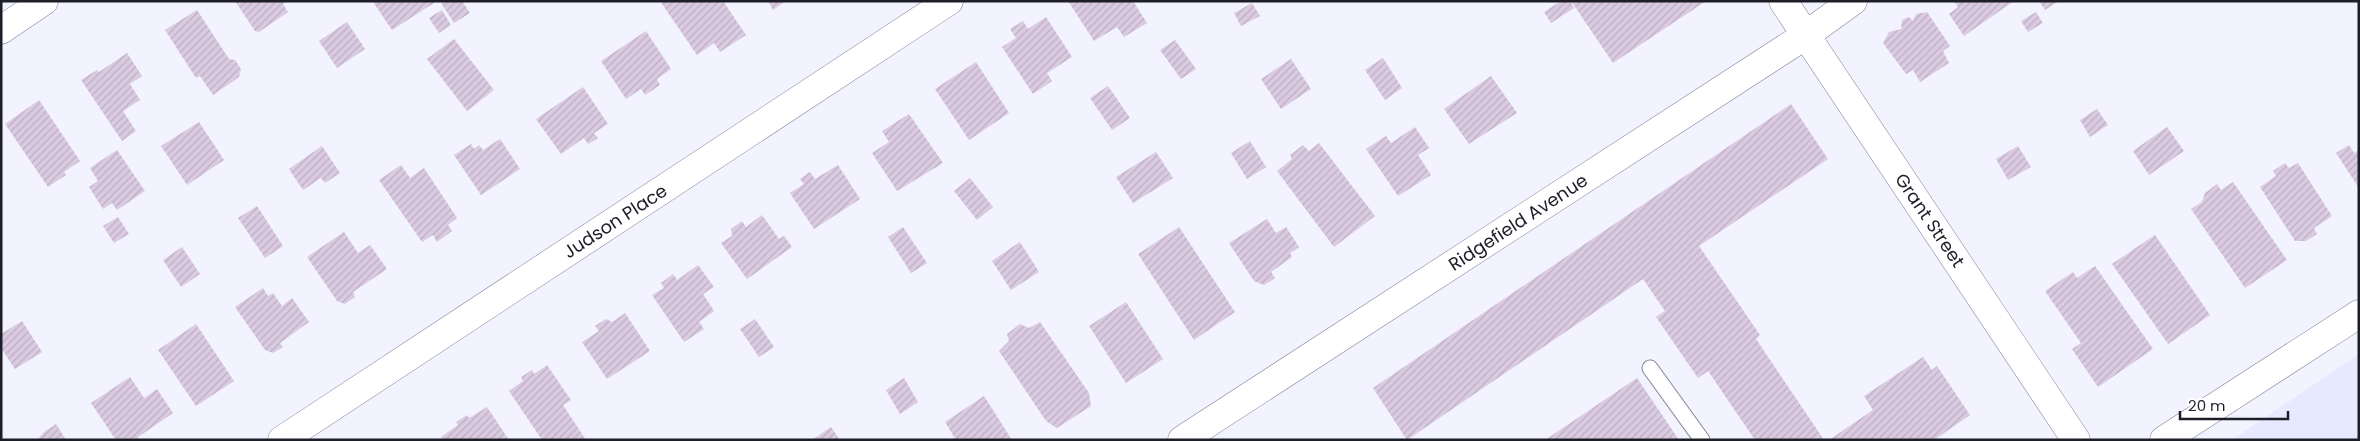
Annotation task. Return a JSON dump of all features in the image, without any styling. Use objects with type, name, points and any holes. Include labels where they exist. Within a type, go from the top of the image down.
[{"type":"street","points":[[1,30],[44,1]]},
{"type":"street","name":"Judson Place","points":[[282,440],[949,1]]},
{"type":"street","name":"Grant Street","points":[[1783,1],[2076,440]]},
{"type":"street","name":"Ridgefield Avenue","points":[[1182,440],[1806,35],[1853,1]]},
{"type":"street","points":[[2164,440],[2356,322]]},
{"type":"lane","points":[[1650,368],[1702,440]]},
{"type":"shaded area","points":[[2359,354],[2359,440],[2232,440]]},
{"type":"building","points":[[235,1],[287,1],[283,4],[288,12],[259,32],[255,31]]},
{"type":"building","points":[[434,1],[434,3],[392,30],[373,2]]},
{"type":"building","points":[[444,1],[462,1],[470,13],[454,23],[441,3]]},
{"type":"building","points":[[660,1],[723,1],[746,35],[720,52],[714,43],[697,55]]},
{"type":"building","points":[[768,1],[786,1],[773,10]]},
{"type":"building","points":[[1068,1],[1133,1],[1147,23],[1124,37],[1117,27],[1094,41]]},
{"type":"building","points":[[1561,1],[1570,1],[1574,8],[1551,23],[1544,12]]},
{"type":"building","points":[[1571,1],[1706,1],[1613,63]]},
{"type":"building","points":[[1954,1],[2014,1],[1964,36],[1949,14],[1958,7]]},
{"type":"building","points":[[2039,1],[2059,1],[2045,10]]},
{"type":"building","points":[[1252,3],[1260,16],[1241,26],[1234,13]]},
{"type":"building","points":[[197,10],[229,59],[235,60],[241,69],[239,77],[213,95],[200,76],[196,78],[165,30]]},
{"type":"building","points":[[442,10],[451,25],[439,33],[429,18]]},
{"type":"building","points":[[1927,12],[1950,46],[1943,51],[1949,63],[1920,82],[1913,70],[1906,74],[1883,43],[1889,32],[1901,29],[1902,20],[1909,17],[1913,21],[1916,14]]},
{"type":"building","points":[[2036,12],[2043,23],[2028,32],[2021,21]]},
{"type":"building","points":[[1046,17],[1072,57],[1047,73],[1052,81],[1033,94],[1002,47],[1016,38],[1010,29],[1023,21],[1028,29]]},
{"type":"building","points":[[347,22],[365,49],[337,68],[319,41]]},
{"type":"building","points":[[646,31],[671,69],[657,79],[660,85],[645,95],[641,89],[626,99],[601,61]]},
{"type":"building","points":[[454,39],[494,90],[467,111],[427,59]]},
{"type":"building","points":[[1175,40],[1196,69],[1181,79],[1160,50]]},
{"type":"building","points":[[127,53],[142,76],[130,84],[140,100],[123,111],[136,131],[122,141],[81,80],[97,70],[99,72]]},
{"type":"building","points":[[1383,58],[1402,88],[1385,100],[1365,70]]},
{"type":"building","points":[[1291,59],[1311,89],[1281,109],[1261,79]]},
{"type":"building","points":[[976,62],[1009,113],[969,140],[935,89]]},
{"type":"building","points":[[1491,76],[1517,113],[1469,144],[1444,109]]},
{"type":"building","points":[[1108,86],[1130,118],[1112,130],[1090,98]]},
{"type":"building","points":[[583,87],[608,124],[594,133],[598,138],[588,144],[584,138],[561,154],[536,119]]},
{"type":"building","points":[[39,100],[80,161],[64,172],[66,175],[48,187],[5,124]]},
{"type":"building","points":[[1791,104],[1828,159],[1699,246],[1760,335],[1756,339],[1824,440],[1755,440],[1708,371],[1698,378],[1656,317],[1665,311],[1643,279],[1407,440],[1373,388]]},
{"type":"building","points":[[2097,109],[2108,125],[2090,137],[2080,120]]},
{"type":"building","points":[[909,114],[943,163],[897,191],[872,153],[889,142],[882,131]]},
{"type":"building","points":[[199,122],[224,160],[187,185],[161,146]]},
{"type":"building","points":[[1415,127],[1429,148],[1418,155],[1431,175],[1398,196],[1366,149],[1386,136],[1391,143]]},
{"type":"building","points":[[2167,127],[2184,151],[2149,175],[2133,151]]},
{"type":"building","points":[[500,139],[520,169],[481,195],[454,155],[471,144],[474,149],[479,145],[483,150]]},
{"type":"building","points":[[1250,141],[1266,167],[1247,179],[1231,153]]},
{"type":"building","points":[[1319,143],[1375,216],[1334,247],[1277,171],[1292,159],[1290,155],[1303,145],[1309,151]]},
{"type":"building","points":[[2349,145],[2354,153],[2359,150],[2359,188],[2336,153]]},
{"type":"building","points":[[322,146],[340,173],[325,183],[321,178],[303,190],[289,169]]},
{"type":"building","points":[[2018,146],[2031,167],[2008,180],[1996,159]]},
{"type":"building","points":[[117,150],[145,191],[117,210],[112,203],[103,209],[89,187],[98,181],[90,168]]},
{"type":"building","points":[[1156,152],[1173,178],[1133,203],[1116,177]]},
{"type":"building","points":[[2285,163],[2289,168],[2298,163],[2332,216],[2314,228],[2317,234],[2306,241],[2295,241],[2260,187],[2276,176],[2273,171]]},
{"type":"building","points":[[401,165],[410,178],[424,168],[457,218],[448,225],[452,231],[437,242],[433,235],[422,242],[379,180]]},
{"type":"building","points":[[838,165],[860,199],[814,229],[790,193],[804,184],[800,179],[810,172],[815,179]]},
{"type":"building","points":[[970,178],[993,207],[977,220],[954,191]]},
{"type":"building","points":[[2233,182],[2287,260],[2245,288],[2191,209],[2202,202],[2205,193],[2217,184],[2221,190]]},
{"type":"building","points":[[257,206],[283,246],[265,258],[238,218]]},
{"type":"building","points":[[762,215],[779,239],[784,236],[792,247],[747,279],[721,243],[732,236],[731,229],[742,221],[746,227]]},
{"type":"building","points":[[118,217],[129,234],[114,243],[103,226]]},
{"type":"building","points":[[1267,219],[1276,233],[1286,227],[1299,247],[1290,253],[1292,257],[1271,272],[1275,278],[1264,285],[1254,281],[1229,243]]},
{"type":"building","points":[[903,227],[927,263],[911,273],[888,237]]},
{"type":"building","points":[[1179,227],[1235,312],[1194,340],[1138,254]]},
{"type":"building","points":[[344,232],[358,253],[370,245],[387,269],[353,292],[355,297],[345,304],[337,301],[307,257]]},
{"type":"building","points":[[2155,235],[2210,315],[2168,344],[2112,264]]},
{"type":"building","points":[[1020,242],[1039,272],[1011,290],[992,261]]},
{"type":"building","points":[[182,247],[200,274],[181,287],[163,260]]},
{"type":"building","points":[[698,265],[714,287],[703,294],[714,311],[699,322],[704,329],[684,342],[652,295],[664,288],[661,283],[673,274],[677,280]]},
{"type":"building","points":[[2095,266],[2153,349],[2098,387],[2072,349],[2081,343],[2045,291],[2073,272],[2077,278]]},
{"type":"building","points":[[263,288],[268,296],[273,293],[282,306],[292,298],[309,322],[280,343],[283,347],[273,353],[265,350],[235,307]]},
{"type":"building","points":[[1126,302],[1163,359],[1126,383],[1089,326]]},
{"type":"building","points":[[625,313],[650,351],[607,379],[582,342],[599,331],[595,326],[606,319],[612,322]]},
{"type":"building","points":[[755,319],[774,347],[759,357],[740,329]]},
{"type":"building","points":[[22,321],[42,352],[15,369],[1,348],[1,334]]},
{"type":"building","points":[[1040,322],[1089,393],[1091,406],[1057,428],[1046,421],[999,351],[1009,341],[1007,334],[1020,324],[1029,328]]},
{"type":"building","points":[[196,324],[234,381],[196,406],[158,350]]},
{"type":"building","points":[[1923,357],[1932,370],[1937,366],[1970,415],[1934,440],[1829,440],[1873,410],[1864,396]]},
{"type":"building","points":[[547,365],[571,400],[563,405],[586,440],[542,440],[509,391],[523,381],[521,377],[532,370],[534,374]]},
{"type":"building","points":[[130,377],[144,398],[157,389],[173,413],[138,437],[139,440],[116,440],[91,403]]},
{"type":"building","points":[[904,378],[918,402],[900,414],[886,390]]},
{"type":"building","points":[[1637,378],[1679,440],[1545,440]]},
{"type":"building","points":[[984,396],[1012,440],[956,440],[945,422]]},
{"type":"building","points":[[487,407],[509,440],[443,440],[441,437],[458,425],[456,422],[467,415],[469,418]]},
{"type":"building","points":[[56,424],[66,440],[37,440],[44,432]]},
{"type":"building","points":[[831,427],[840,440],[812,440]]}]
